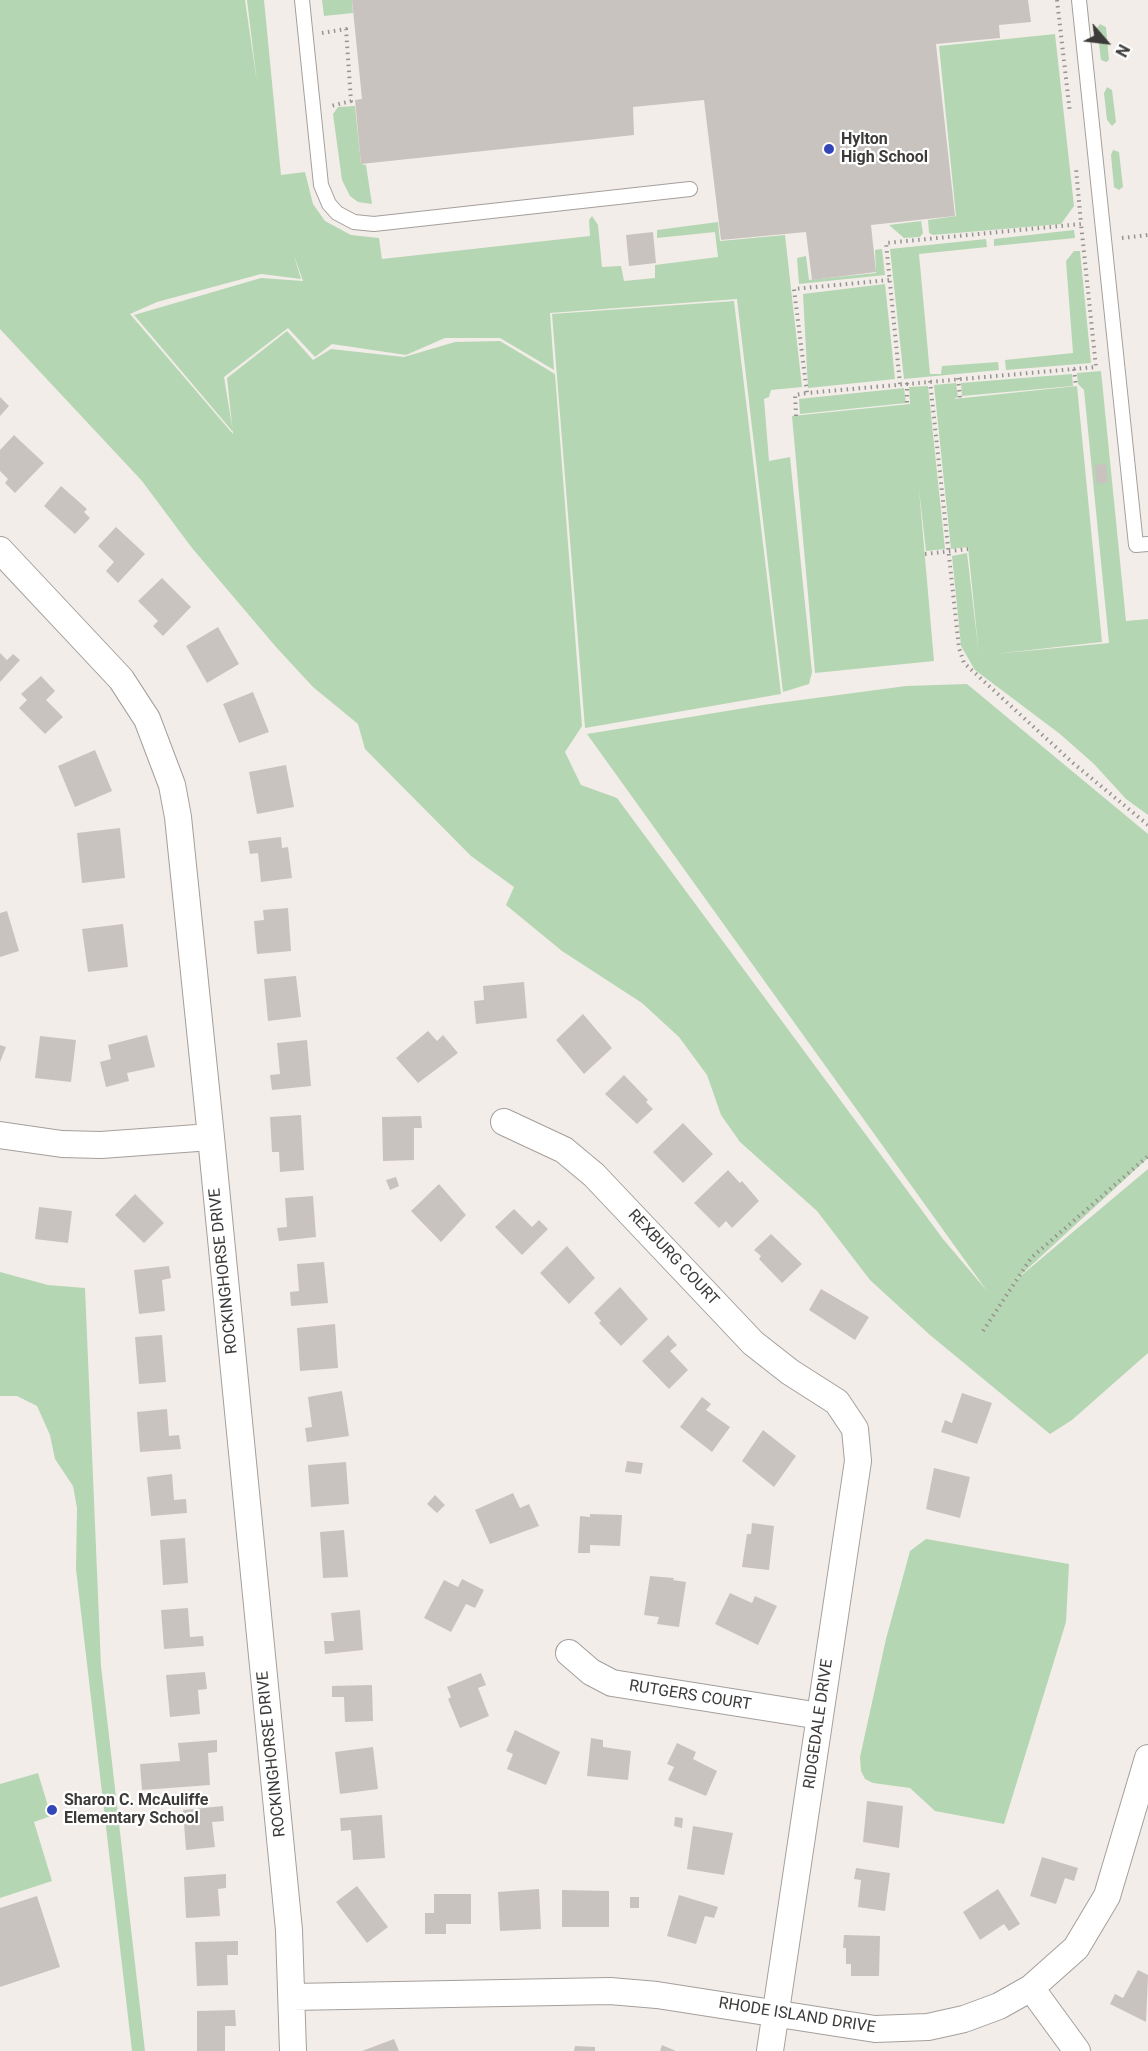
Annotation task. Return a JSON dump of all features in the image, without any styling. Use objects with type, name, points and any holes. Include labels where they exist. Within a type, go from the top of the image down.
[{"type":"street","name":"ROCKINGHORSE DRIVE","points":[[0,550],[121,679],[147,719],[160,748],[172,785],[178,817],[211,1137],[288,1918],[293,2051]]},
{"type":"street","name":"REXBURG COURT","points":[[504,1122],[549,1142],[580,1162],[753,1343],[790,1372],[837,1402]]},
{"type":"street","points":[[0,1136],[62,1144],[101,1145],[211,1137]]},
{"type":"street","name":"RIDGEDALE DRIVE","points":[[770,2051],[858,1461],[855,1429],[837,1402]]},
{"type":"street","name":"RUTGERS COURT","points":[[569,1653],[591,1672],[612,1683],[820,1716]]},
{"type":"street","name":"RHODE ISLAND DRIVE","points":[[292,1997],[610,1991],[657,1995],[875,2029],[927,2027],[964,2019],[999,2006],[1031,1988],[1076,1948],[1107,1896],[1148,1758]]},
{"type":"street","points":[[1031,1988],[1077,2051]]},
{"type":"lane","points":[[302,0],[321,185],[329,204],[346,219],[362,224],[374,224],[690,189]]},
{"type":"lane","points":[[1079,0],[1136,545],[1148,544]]},
{"type":"path","points":[[1058,0],[1071,115]]},
{"type":"path","points":[[320,22],[322,33],[346,29],[351,101],[331,104],[332,116]]},
{"type":"path","points":[[796,416],[795,395],[807,393],[1096,367],[1076,161]]},
{"type":"path","points":[[900,384],[886,243],[1081,224]]},
{"type":"path","points":[[1118,239],[1148,236]]},
{"type":"path","points":[[807,393],[794,289],[889,280]]},
{"type":"path","points":[[1074,369],[1076,386]]},
{"type":"path","points":[[958,378],[960,398]]},
{"type":"path","points":[[930,381],[959,648],[964,663],[1073,763],[1148,825]]},
{"type":"path","points":[[907,383],[908,405]]},
{"type":"path","points":[[925,554],[968,549]]},
{"type":"path","points":[[983,1331],[1031,1257],[1148,1156]]},
{"type":"green space","points":[[0,0],[245,0],[257,83],[247,0],[264,0],[281,175],[305,172],[313,204],[325,221],[351,235],[379,238],[382,259],[590,236],[589,220],[592,216],[598,225],[602,267],[621,266],[624,281],[655,278],[655,265],[718,257],[715,232],[657,238],[657,230],[718,222],[720,241],[785,235],[802,387],[771,390],[769,397],[764,399],[769,461],[790,457],[812,672],[809,684],[783,692],[737,299],[550,313],[554,370],[500,338],[445,338],[406,355],[332,344],[315,357],[288,328],[224,377],[232,428],[227,378],[287,331],[313,360],[331,349],[404,357],[455,342],[500,341],[555,374],[582,726],[565,752],[581,785],[617,798],[943,1239],[987,1291],[587,734],[763,705],[906,686],[967,684],[1148,834],[1148,1158],[1011,1284],[1148,1169],[1148,1353],[1072,1420],[1050,1434],[930,1335],[870,1280],[817,1211],[740,1142],[721,1115],[707,1075],[679,1037],[642,1003],[562,951],[506,905],[514,887],[471,856],[365,749],[358,724],[313,687],[276,647],[192,548],[142,481],[0,329]],"holes":[[[293,253],[303,281],[261,278],[134,315],[233,434],[130,314],[157,302],[261,274],[301,279]]]},
{"type":"green space","points":[[322,0],[352,0],[353,13],[324,16]]},
{"type":"green space","points":[[1100,24],[1106,27],[1109,60],[1106,62],[1101,60],[1097,28]]},
{"type":"green space","points":[[1055,34],[1074,206],[1061,224],[933,235],[929,233],[928,220],[956,216],[939,46]]},
{"type":"green space","points":[[1107,87],[1112,90],[1116,122],[1112,126],[1107,120],[1104,93]]},
{"type":"green space","points":[[355,106],[361,164],[366,165],[372,204],[358,202],[350,196],[342,180],[333,114],[338,107]]},
{"type":"green space","points":[[1113,150],[1119,152],[1123,187],[1119,190],[1114,187],[1111,155]]},
{"type":"green space","points":[[921,221],[923,233],[920,237],[904,238],[889,225]]},
{"type":"green space","points":[[1074,230],[1075,238],[994,246],[994,239]]},
{"type":"green space","points":[[986,239],[987,247],[919,254],[930,374],[941,374],[942,366],[998,362],[999,370],[904,379],[890,249]]},
{"type":"green space","points":[[882,249],[885,275],[799,284],[797,258],[806,256],[809,280],[876,273],[875,250]]},
{"type":"green space","points":[[1074,251],[1080,251],[1091,363],[1006,370],[1005,360],[1073,353],[1066,261]]},
{"type":"green space","points":[[885,284],[895,379],[808,388],[803,294]]},
{"type":"green space","points":[[734,301],[781,694],[585,728],[552,314]]},
{"type":"green space","points":[[1101,371],[1126,621],[1148,619],[1148,815],[1126,799],[1094,764],[1060,734],[975,670],[961,646],[952,556],[967,553],[979,655],[968,547],[951,549],[934,385],[956,383],[958,397],[954,399],[1077,386],[1102,642],[994,654],[1109,643],[1084,390],[1078,384],[1077,373]]},
{"type":"green space","points":[[1072,374],[1073,386],[962,396],[961,383]]},
{"type":"green space","points":[[928,386],[945,549],[926,551],[919,489],[934,661],[815,673],[792,416],[910,404],[909,387]]},
{"type":"green space","points":[[904,388],[906,403],[800,414],[799,399]]},
{"type":"green space","points":[[0,1272],[48,1285],[85,1288],[101,1666],[145,2051],[132,2051],[76,1569],[77,1508],[73,1486],[55,1459],[50,1435],[37,1406],[17,1396],[0,1396]]},
{"type":"green space","points":[[926,1539],[1069,1564],[1066,1622],[1004,1824],[935,1811],[910,1788],[873,1783],[865,1779],[861,1771],[860,1757],[886,1639],[910,1551]]},
{"type":"green space","points":[[38,1773],[51,1816],[34,1822],[52,1881],[0,1898],[0,1784]]},
{"type":"building","name":"Hylton High School","points":[[352,0],[1028,0],[1031,22],[999,25],[1000,38],[936,44],[955,216],[871,225],[876,272],[812,280],[806,232],[721,240],[704,100],[633,107],[634,135],[361,164],[355,100],[362,99]]},
{"type":"building","points":[[653,232],[656,263],[629,266],[626,235]]},
{"type":"building","points":[[0,397],[9,406],[0,416]]},
{"type":"building","points":[[14,435],[44,463],[15,493],[5,483],[8,479],[0,471],[0,450]]},
{"type":"building","points":[[1106,464],[1108,482],[1097,484],[1094,465]]},
{"type":"building","points":[[61,486],[87,509],[84,512],[90,518],[75,534],[44,506]]},
{"type":"building","points":[[116,527],[145,554],[118,583],[106,571],[114,562],[98,546]]},
{"type":"building","points":[[162,578],[191,607],[163,636],[153,626],[158,621],[138,601]]},
{"type":"building","points":[[218,627],[239,664],[207,683],[186,646]]},
{"type":"building","points":[[0,653],[7,660],[13,654],[20,660],[0,682]]},
{"type":"building","points":[[41,676],[55,691],[46,700],[63,717],[45,734],[19,708],[27,700],[21,694]]},
{"type":"building","points":[[253,692],[269,732],[239,743],[223,704]]},
{"type":"building","points":[[95,750],[112,791],[75,807],[58,766]]},
{"type":"building","points":[[286,765],[294,807],[257,814],[249,772]]},
{"type":"building","points":[[120,828],[125,878],[82,883],[77,833]]},
{"type":"building","points":[[281,837],[282,848],[288,847],[292,878],[261,882],[258,853],[250,854],[248,841]]},
{"type":"building","points":[[288,908],[291,951],[257,954],[254,921],[264,920],[263,910]]},
{"type":"building","points":[[7,911],[19,951],[0,957],[0,913]]},
{"type":"building","points":[[123,924],[128,967],[88,972],[82,929]]},
{"type":"building","points":[[296,976],[301,1017],[268,1021],[264,979]]},
{"type":"building","points":[[524,982],[527,1018],[476,1024],[474,1001],[484,1000],[483,986]]},
{"type":"building","points":[[583,1014],[612,1048],[584,1074],[556,1040]]},
{"type":"building","points":[[428,1031],[437,1041],[443,1035],[458,1053],[418,1083],[396,1058]]},
{"type":"building","points":[[147,1035],[155,1067],[127,1073],[129,1081],[106,1087],[100,1062],[111,1059],[108,1045]]},
{"type":"building","points":[[40,1036],[76,1040],[71,1082],[35,1078]]},
{"type":"building","points":[[307,1040],[311,1086],[272,1090],[270,1075],[280,1074],[277,1043]]},
{"type":"building","points":[[0,1045],[6,1047],[0,1062]]},
{"type":"building","points":[[624,1075],[648,1100],[646,1102],[653,1109],[637,1124],[605,1094]]},
{"type":"building","points":[[301,1115],[304,1170],[280,1172],[279,1152],[272,1152],[270,1117]]},
{"type":"building","points":[[421,1116],[422,1128],[414,1128],[414,1160],[383,1161],[382,1117]]},
{"type":"building","points":[[683,1123],[713,1154],[683,1183],[653,1152]]},
{"type":"building","points":[[728,1170],[740,1183],[742,1181],[759,1201],[732,1228],[726,1221],[719,1228],[694,1203]]},
{"type":"building","points":[[396,1177],[399,1186],[390,1190],[386,1180]]},
{"type":"building","points":[[439,1184],[466,1215],[441,1242],[411,1211]]},
{"type":"building","points":[[135,1194],[164,1223],[144,1243],[115,1215]]},
{"type":"building","points":[[313,1196],[316,1237],[279,1241],[277,1228],[287,1227],[285,1198]]},
{"type":"building","points":[[39,1207],[72,1211],[68,1243],[35,1239]]},
{"type":"building","points":[[514,1209],[532,1227],[539,1220],[548,1229],[522,1255],[495,1227]]},
{"type":"building","points":[[771,1234],[802,1264],[782,1283],[759,1259],[761,1256],[754,1250]]},
{"type":"building","points":[[567,1246],[595,1278],[569,1304],[540,1273]]},
{"type":"building","points":[[324,1262],[328,1303],[291,1306],[290,1292],[299,1291],[297,1264]]},
{"type":"building","points":[[169,1266],[171,1278],[162,1280],[165,1311],[139,1314],[134,1270]]},
{"type":"building","points":[[620,1287],[648,1319],[621,1346],[599,1323],[601,1321],[594,1313]]},
{"type":"building","points":[[821,1289],[869,1317],[855,1340],[809,1310]]},
{"type":"building","points":[[335,1324],[338,1368],[300,1371],[297,1328]]},
{"type":"building","points":[[162,1335],[166,1382],[139,1384],[135,1337]]},
{"type":"building","points":[[668,1335],[677,1345],[670,1351],[688,1370],[669,1389],[642,1361]]},
{"type":"building","points":[[342,1391],[349,1436],[307,1442],[305,1428],[312,1427],[308,1397]]},
{"type":"building","points":[[962,1393],[992,1403],[977,1444],[941,1432],[945,1420],[952,1423]]},
{"type":"building","points":[[702,1397],[711,1404],[706,1410],[730,1427],[712,1452],[680,1427]]},
{"type":"building","points":[[167,1409],[169,1436],[179,1435],[181,1449],[140,1452],[137,1412]]},
{"type":"building","points":[[763,1430],[796,1456],[774,1487],[742,1461]]},
{"type":"building","points":[[627,1461],[643,1463],[641,1474],[625,1472]]},
{"type":"building","points":[[346,1462],[349,1504],[311,1507],[308,1465]]},
{"type":"building","points":[[934,1468],[970,1477],[960,1518],[926,1509]]},
{"type":"building","points":[[172,1474],[174,1500],[186,1499],[187,1513],[151,1516],[147,1477]]},
{"type":"building","points":[[513,1493],[520,1508],[529,1504],[539,1526],[490,1544],[475,1510]]},
{"type":"building","points":[[435,1495],[445,1505],[437,1513],[427,1504]]},
{"type":"building","points":[[590,1514],[622,1515],[620,1546],[590,1545],[590,1553],[578,1553],[580,1516],[590,1517]]},
{"type":"building","points":[[752,1523],[774,1526],[769,1570],[742,1567],[747,1534],[751,1534]]},
{"type":"building","points":[[344,1530],[348,1577],[323,1578],[320,1532]]},
{"type":"building","points":[[185,1538],[188,1583],[163,1585],[160,1540]]},
{"type":"building","points":[[650,1576],[674,1578],[673,1580],[686,1582],[679,1627],[657,1624],[659,1617],[644,1615]]},
{"type":"building","points":[[462,1579],[484,1590],[475,1608],[466,1604],[451,1632],[424,1618],[444,1580],[458,1587]]},
{"type":"building","points":[[730,1593],[752,1603],[755,1596],[777,1606],[758,1645],[715,1624]]},
{"type":"building","points":[[188,1608],[190,1637],[203,1636],[204,1646],[164,1649],[161,1610]]},
{"type":"building","points":[[360,1610],[363,1650],[325,1654],[324,1641],[334,1641],[331,1613]]},
{"type":"building","points":[[205,1672],[207,1689],[198,1690],[200,1714],[170,1717],[166,1675]]},
{"type":"building","points":[[481,1673],[486,1685],[478,1688],[489,1716],[460,1728],[448,1699],[451,1697],[447,1687]]},
{"type":"building","points":[[372,1685],[373,1721],[345,1722],[344,1697],[332,1697],[332,1686]]},
{"type":"building","points":[[515,1730],[560,1752],[546,1785],[507,1769],[513,1754],[506,1751]]},
{"type":"building","points":[[591,1738],[603,1740],[603,1747],[631,1751],[628,1780],[587,1776]]},
{"type":"building","points":[[217,1740],[217,1752],[208,1753],[210,1785],[142,1790],[140,1764],[180,1761],[178,1743]]},
{"type":"building","points":[[677,1743],[696,1752],[693,1759],[717,1771],[706,1796],[668,1780],[674,1767],[667,1764]]},
{"type":"building","points":[[373,1747],[378,1789],[340,1794],[335,1752]]},
{"type":"building","points":[[867,1801],[903,1806],[899,1848],[863,1842]]},
{"type":"building","points":[[223,1806],[224,1821],[212,1822],[215,1847],[186,1850],[183,1810]]},
{"type":"building","points":[[382,1815],[385,1858],[353,1860],[351,1830],[341,1831],[340,1818]]},
{"type":"building","points":[[675,1817],[683,1818],[682,1828],[674,1826]]},
{"type":"building","points":[[693,1826],[733,1833],[724,1875],[687,1869]]},
{"type":"building","points":[[1042,1857],[1078,1868],[1074,1881],[1065,1878],[1056,1904],[1030,1896]]},
{"type":"building","points":[[856,1868],[890,1873],[885,1911],[858,1907],[861,1880],[854,1879]]},
{"type":"building","points":[[226,1874],[226,1888],[218,1889],[220,1916],[186,1918],[184,1877]]},
{"type":"building","points":[[357,1886],[388,1927],[367,1943],[336,1902]]},
{"type":"building","points":[[539,1889],[541,1929],[500,1931],[498,1892]]},
{"type":"building","points":[[998,1889],[1020,1924],[1009,1931],[1004,1924],[980,1940],[963,1912]]},
{"type":"building","points":[[562,1890],[609,1891],[609,1927],[562,1927]]},
{"type":"building","points":[[434,1894],[471,1894],[471,1924],[446,1924],[446,1934],[425,1934],[425,1913],[434,1913]]},
{"type":"building","points":[[679,1895],[718,1907],[714,1918],[705,1916],[696,1944],[667,1936]]},
{"type":"building","points":[[37,1896],[60,1967],[0,1987],[0,1908]]},
{"type":"building","points":[[630,1897],[639,1897],[639,1908],[630,1908]]},
{"type":"building","points":[[844,1935],[880,1936],[879,1976],[851,1976],[851,1964],[846,1964],[846,1948],[843,1948]]},
{"type":"building","points":[[238,1941],[238,1955],[227,1955],[228,1985],[197,1986],[195,1942]]},
{"type":"building","points":[[1138,1970],[1148,1975],[1146,2022],[1110,2004],[1115,1994],[1123,1998]]},
{"type":"building","points":[[235,2010],[236,2026],[225,2026],[225,2051],[197,2051],[197,2011]]},
{"type":"building","points":[[394,2039],[399,2051],[362,2051]]},
{"type":"building","points":[[662,2045],[676,2051],[660,2051]]},
{"type":"building","points":[[575,2046],[595,2047],[595,2051],[574,2051]]},
{"type":"place","name":"Hylton High School","points":[[829,149]]},
{"type":"place","name":"Sharon C. McAuliffe Elementary School","points":[[52,1810]]}]
